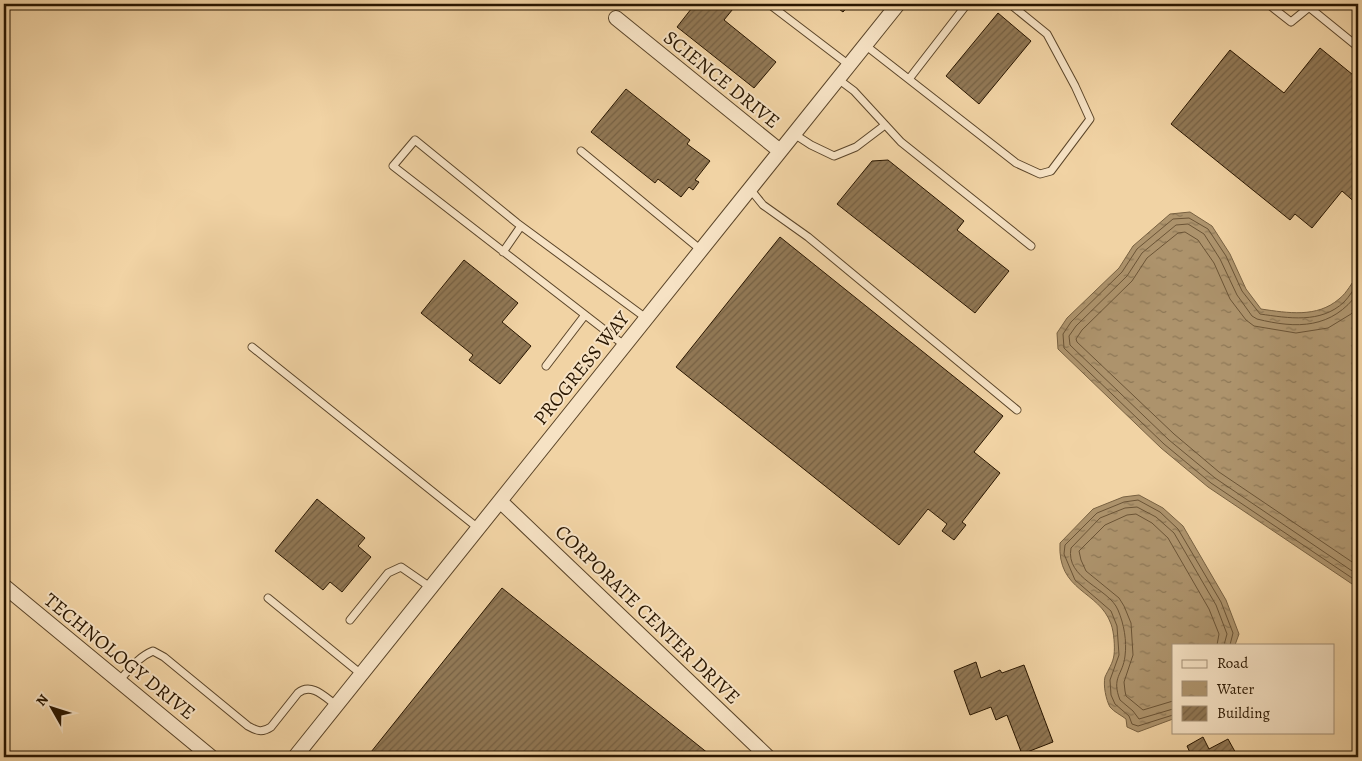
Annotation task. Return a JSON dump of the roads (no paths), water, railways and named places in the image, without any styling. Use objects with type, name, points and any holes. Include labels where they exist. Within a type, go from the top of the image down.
[{"type":"street","name":"PROGRESS WAY","points":[[295,757],[898,4]]},
{"type":"street","name":"SCIENCE DRIVE","points":[[616,18],[780,151]]},
{"type":"street","name":"CORPORATE CENTER DRIVE","points":[[500,500],[762,755]]},
{"type":"street","name":"TECHNOLOGY DRIVE","points":[[4,586],[211,757]]},
{"type":"lane","points":[[770,4],[849,65]]},
{"type":"lane","points":[[909,79],[968,4]]},
{"type":"lane","points":[[865,44],[1016,163],[1040,174],[1051,171],[1090,120],[1047,34],[1010,4]]},
{"type":"lane","points":[[1268,4],[1291,22],[1312,6],[1358,46]]},
{"type":"lane","points":[[838,79],[854,92],[901,142],[1031,246]]},
{"type":"lane","points":[[794,134],[834,156],[856,147],[885,126]]},
{"type":"lane","points":[[624,346],[393,166],[416,140],[521,226],[646,318]]},
{"type":"lane","points":[[581,151],[700,250]]},
{"type":"lane","points":[[750,188],[763,205],[808,237],[1017,410]]},
{"type":"lane","points":[[503,252],[521,226]]},
{"type":"lane","points":[[546,366],[585,315]]},
{"type":"lane","points":[[252,347],[478,528]]},
{"type":"lane","points":[[350,620],[388,573],[401,567],[430,587]]},
{"type":"lane","points":[[268,598],[361,674]]},
{"type":"lane","points":[[119,682],[134,664],[153,651],[164,657],[248,726],[257,731],[266,731],[271,728],[303,689],[311,689],[336,705]]},
{"type":"water","points":[[1190,212],[1212,226],[1230,254],[1246,289],[1261,309],[1302,313],[1321,309],[1342,297],[1358,275],[1358,588],[1208,487],[1161,448],[1058,349],[1057,333],[1067,318],[1119,268],[1133,246],[1170,214]]},
{"type":"water","points":[[1139,495],[1163,508],[1183,526],[1226,600],[1239,634],[1235,644],[1172,644],[1172,719],[1138,732],[1127,727],[1126,719],[1110,707],[1105,692],[1104,680],[1114,655],[1111,624],[1098,604],[1080,589],[1065,572],[1061,559],[1060,543],[1093,509],[1123,497]]}]
